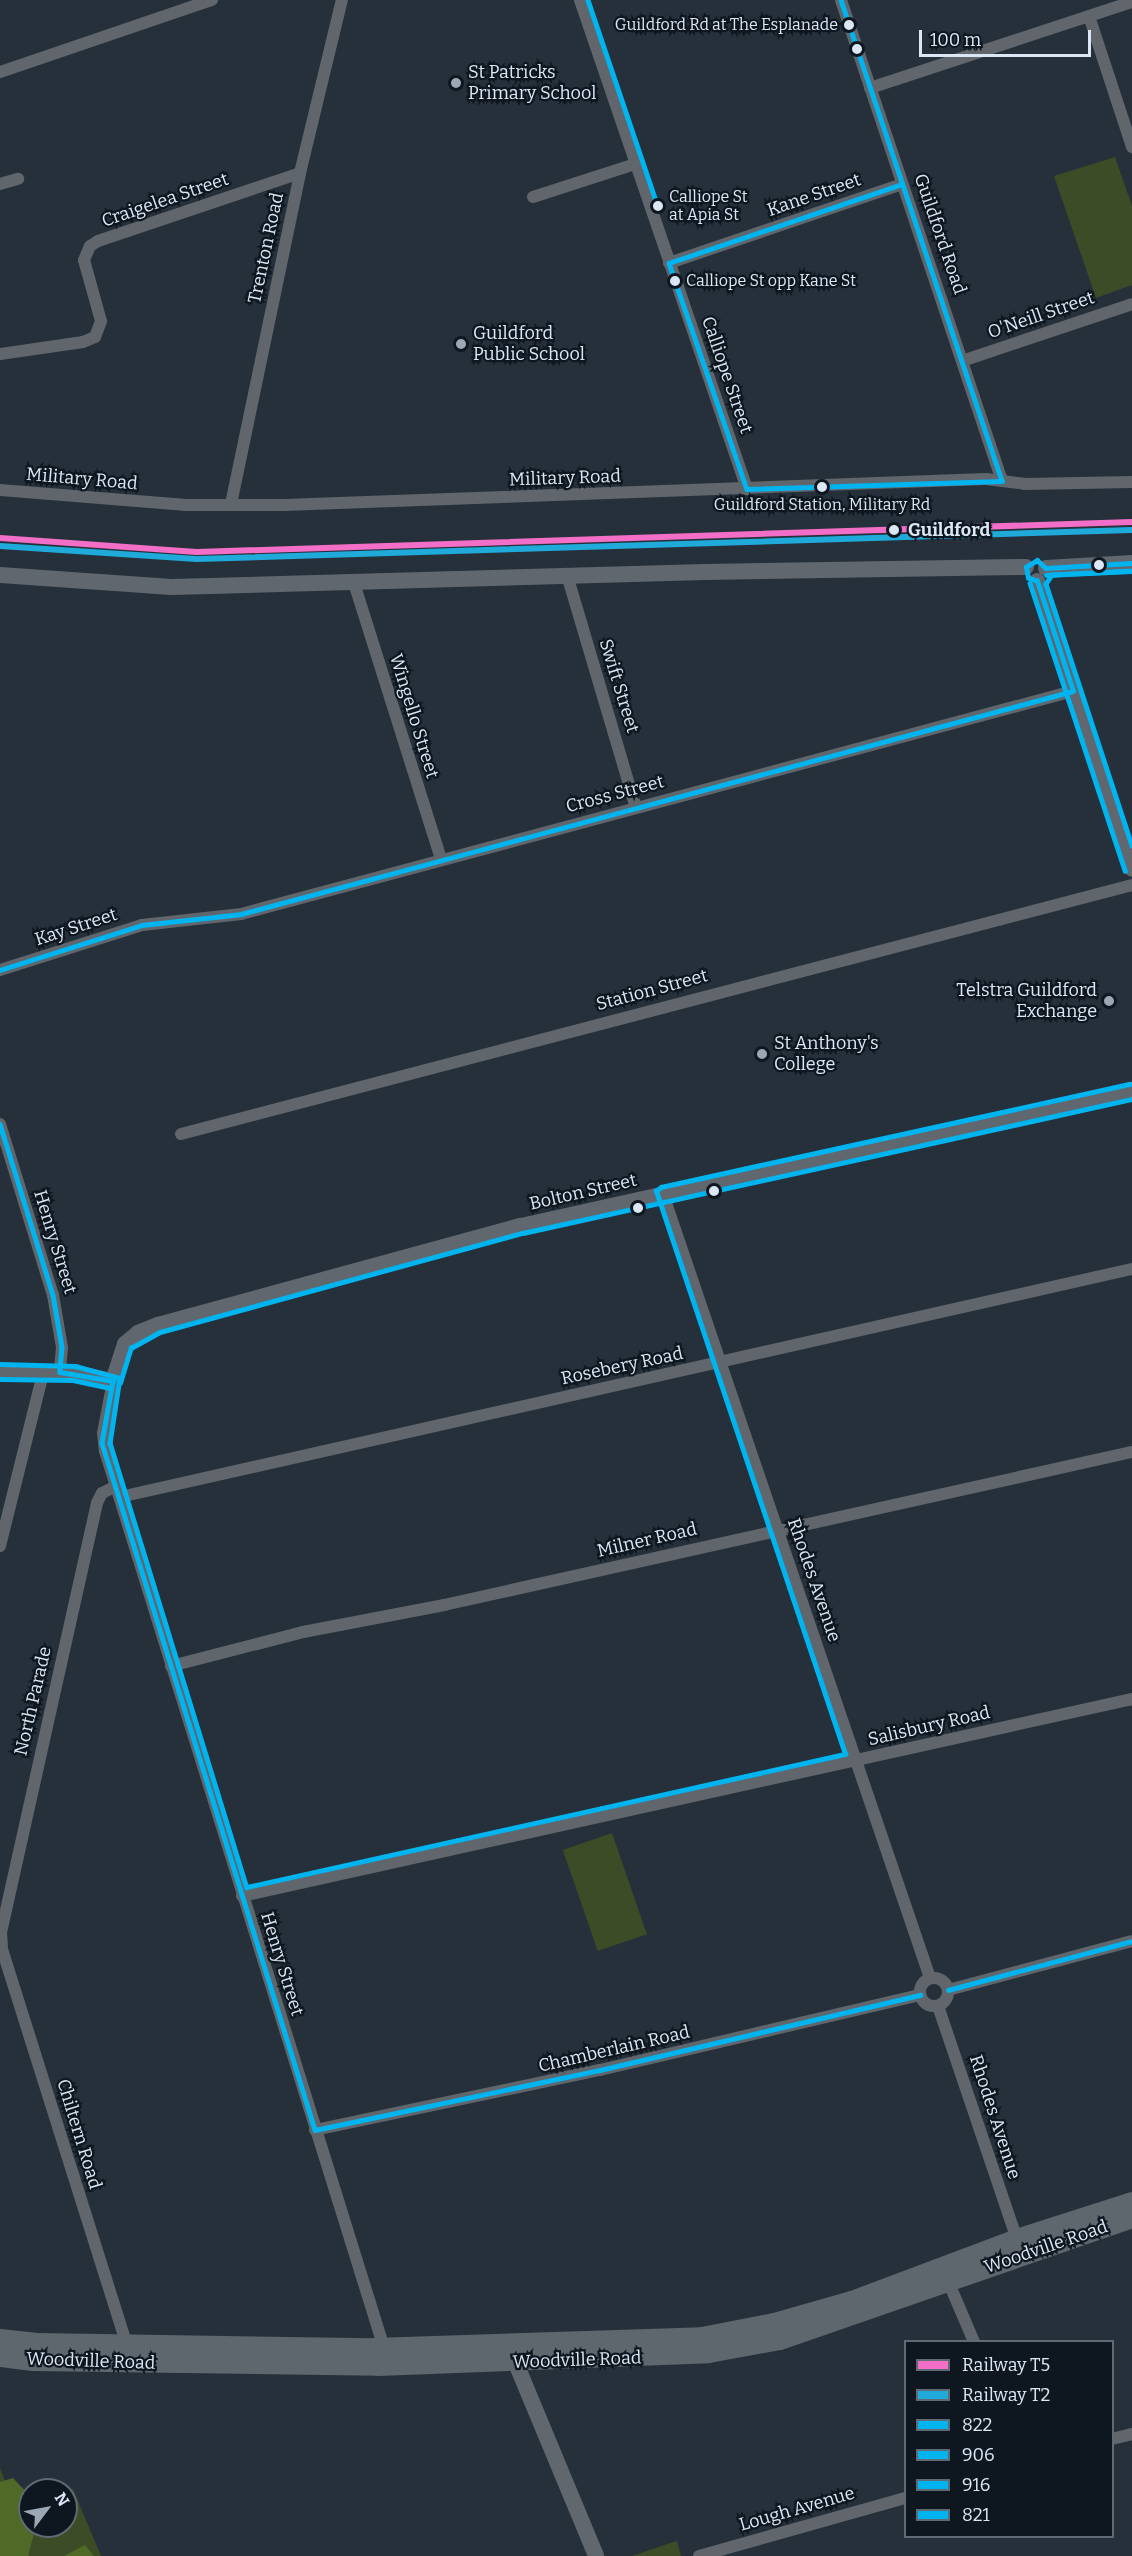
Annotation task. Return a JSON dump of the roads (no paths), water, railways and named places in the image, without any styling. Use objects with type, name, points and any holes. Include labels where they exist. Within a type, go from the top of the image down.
[{"type":"main road","points":[[0,575],[172,587],[1026,567],[1037,560],[1073,691],[1132,869]]},
{"type":"main road","points":[[1041,574],[1132,563]]},
{"type":"main road","name":"Bolton Street","points":[[113,1381],[125,1344],[151,1327],[510,1229],[1132,1091]]},
{"type":"main road","points":[[0,1371],[67,1374],[113,1381]]},
{"type":"main road","name":"Woodville Road","points":[[0,2339],[127,2345],[384,2348],[508,2342],[654,2340],[740,2331],[852,2301],[1017,2239],[1132,2202]]},
{"type":"main road","name":"Woodville Road","points":[[0,2357],[45,2361],[366,2366],[709,2353],[780,2340],[1132,2218]]},
{"type":"main road","points":[[508,2342],[544,2437],[551,2443],[596,2556]]},
{"type":"main road","points":[[544,2437],[542,2450],[585,2556]]},
{"type":"street","points":[[0,72],[212,0]]},
{"type":"street","name":"Trenton Road","points":[[231,504],[300,174],[342,0]]},
{"type":"street","name":"Calliope Street","points":[[580,0],[747,489]]},
{"type":"street","name":"Guildford Road","points":[[841,0],[1002,481]]},
{"type":"street","points":[[870,88],[1132,2]]},
{"type":"street","points":[[1089,16],[1132,147]]},
{"type":"street","points":[[533,197],[635,164]]},
{"type":"street","name":"Craigelea Street","points":[[0,354],[83,342],[95,337],[100,328],[84,267],[90,246],[300,174]]},
{"type":"street","points":[[0,184],[18,179]]},
{"type":"street","name":"Kane Street","points":[[669,263],[902,184]]},
{"type":"street","name":"O'Neill Street","points":[[962,361],[1132,304]]},
{"type":"street","name":"Military Road","points":[[0,490],[186,505],[1002,481],[1024,484],[1132,482]]},
{"type":"street","name":"Swift Street","points":[[567,576],[636,808]]},
{"type":"street","name":"Wingello Street","points":[[354,584],[441,859]]},
{"type":"street","name":"Cross Street","points":[[164,922],[210,920],[1073,691]]},
{"type":"street","name":"Station Street","points":[[181,1134],[1132,885]]},
{"type":"street","name":"Kay Street","points":[[0,970],[142,925],[164,922]]},
{"type":"street","name":"Henry Street","points":[[0,1124],[53,1295],[67,1374],[0,1546]]},
{"type":"street","name":"Rhodes Avenue","points":[[663,1194],[930,1978]]},
{"type":"street","name":"Rosebery Road","points":[[118,1492],[722,1362],[1132,1269]]},
{"type":"street","name":"Henry Street","points":[[113,1381],[102,1443],[384,2348]]},
{"type":"street","name":"Milner Road","points":[[171,1666],[303,1632],[444,1605],[1132,1452]]},
{"type":"street","name":"North Parade","points":[[1,1933],[97,1503],[102,1493],[118,1492]]},
{"type":"street","name":"Salisbury Road","points":[[242,1896],[1132,1699]]},
{"type":"street","name":"Chiltern Road","points":[[1,1933],[2,1949],[127,2345]]},
{"type":"street","points":[[948,1990],[1132,1941]]},
{"type":"street","points":[[930,1978],[939,1979],[948,1990],[946,2000],[939,2006],[929,2006],[920,1995],[923,1983],[930,1978]]},
{"type":"street","name":"Chamberlain Road","points":[[315,2130],[535,2085],[920,1995]]},
{"type":"street","name":"Rhodes Avenue","points":[[939,2006],[1017,2239]]},
{"type":"street","points":[[948,2281],[973,2340]]},
{"type":"street","points":[[1114,2439],[1132,2434]]},
{"type":"street","name":"Lough Avenue","points":[[699,2556],[904,2499]]},
{"type":"rail line","name":"T5","points":[[0,538],[197,552],[1132,522]]},
{"type":"rail line","name":"T2","points":[[0,546],[197,559],[1132,530]]},
{"type":"place","name":"Guildford Rd at The Esplanade","points":[[849,25]]},
{"type":"place","name":"St Patricks Primary School","points":[[456,83]]},
{"type":"place","name":"Calliope St at Apia St","points":[[658,206]]},
{"type":"place","name":"Calliope St opp Kane St","points":[[675,281]]},
{"type":"place","name":"Guildford Public School","points":[[461,344]]},
{"type":"place","name":"Guildford Station, Military Rd","points":[[822,487]]},
{"type":"place","name":"Guildford","points":[[894,530]]},
{"type":"place","name":"Telstra Guildford Exchange","points":[[1109,1001]]},
{"type":"place","name":"St Anthony's College","points":[[762,1054]]}]
